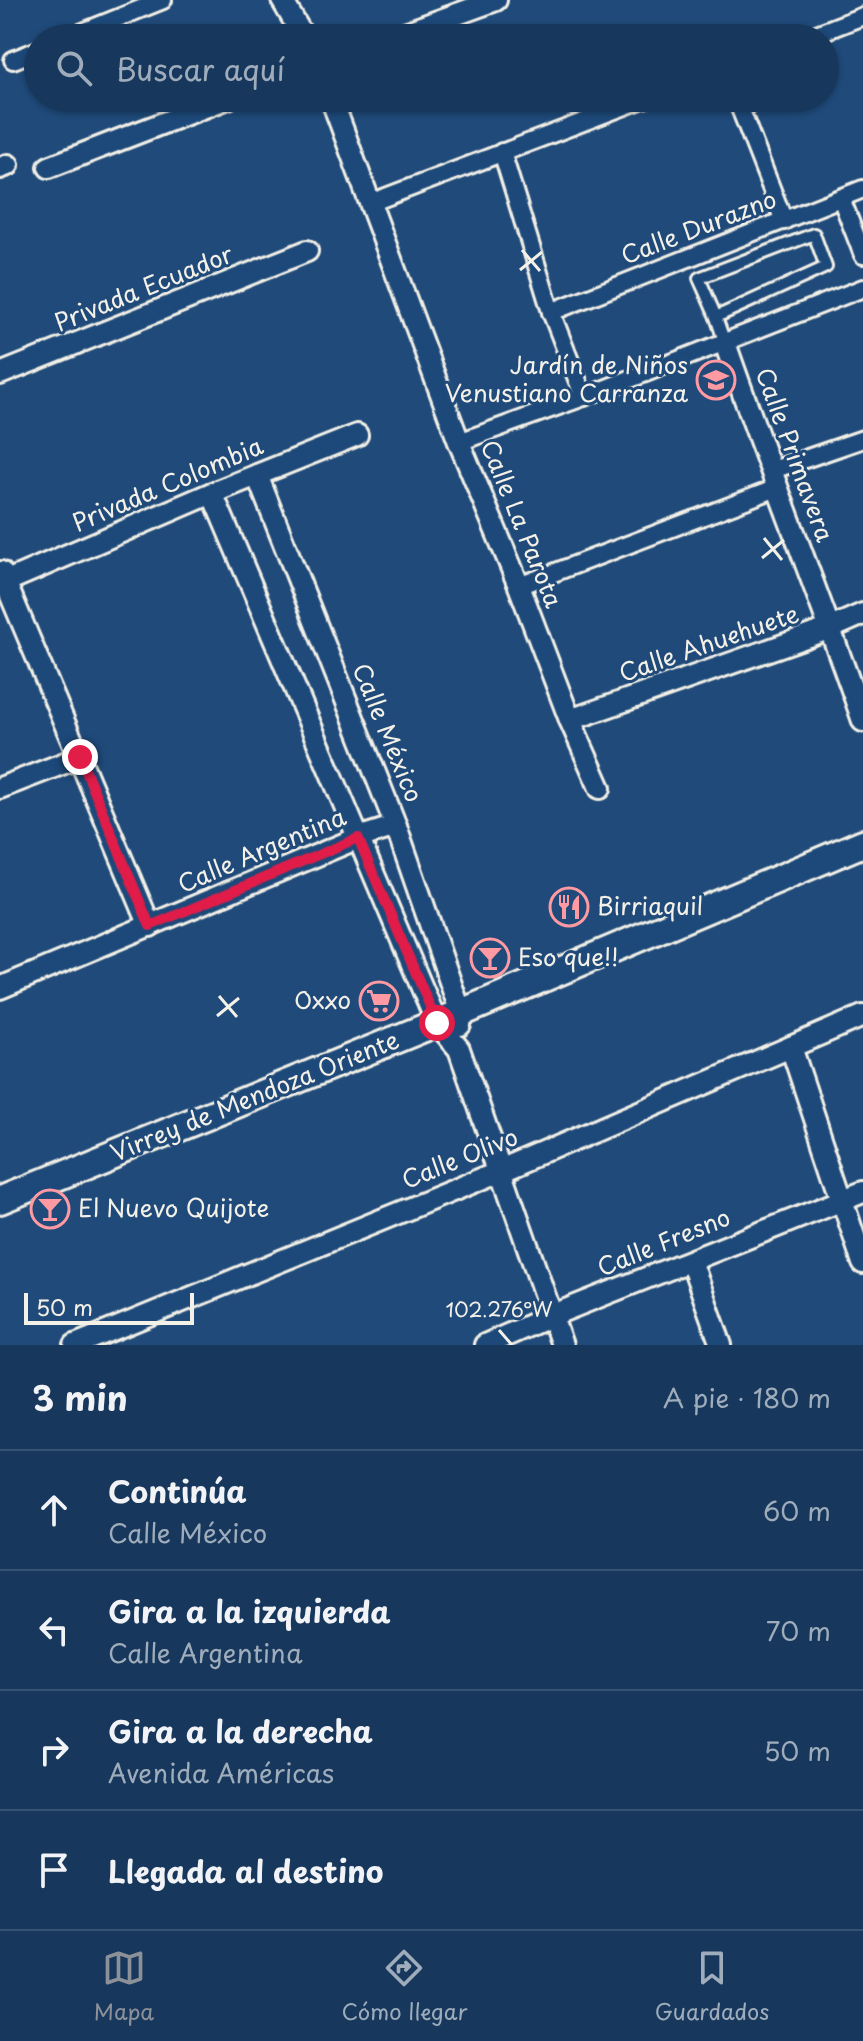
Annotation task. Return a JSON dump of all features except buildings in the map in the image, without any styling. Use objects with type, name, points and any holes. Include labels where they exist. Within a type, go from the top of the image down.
[{"type":"street","points":[[103,24],[163,0]]},
{"type":"street","points":[[282,0],[296,24]]},
{"type":"street","points":[[425,24],[473,4],[496,0]]},
{"type":"street","points":[[839,25],[863,16]]},
{"type":"street","points":[[13,60],[24,56]]},
{"type":"street","points":[[49,167],[192,112]]},
{"type":"street","name":"Calle La Parota","points":[[336,112],[459,442],[600,788]]},
{"type":"street","points":[[370,203],[609,112]]},
{"type":"street","points":[[741,112],[784,221]]},
{"type":"street","points":[[502,152],[551,312],[584,397]]},
{"type":"street","name":"Calle Durazno","points":[[551,312],[863,189]]},
{"type":"street","points":[[841,198],[863,255]]},
{"type":"street","name":"Privada Ecuador","points":[[0,374],[307,251]]},
{"type":"street","points":[[459,442],[584,397],[863,288]]},
{"type":"street","name":"Calle Primavera","points":[[725,343],[863,721]]},
{"type":"street","name":"Privada Colombia","points":[[2,579],[357,435]]},
{"type":"street","points":[[519,586],[863,439]]},
{"type":"street","name":"Calle México","points":[[257,475],[396,826],[449,1018]]},
{"type":"street","points":[[212,493],[358,838],[449,1018],[562,1345]]},
{"type":"street","points":[[2,579],[150,926]]},
{"type":"street","name":"Calle Ahuehuete","points":[[570,720],[863,614]]},
{"type":"street","points":[[0,788],[80,757]]},
{"type":"street","name":"Calle Argentina","points":[[0,988],[358,838],[396,826]]},
{"type":"street","name":"Virrey de Mendoza Oriente","points":[[0,1200],[449,1018],[863,843]]},
{"type":"street","name":"Calle Olivo","points":[[79,1344],[501,1171],[863,1016]]},
{"type":"street","points":[[791,1047],[863,1263]]},
{"type":"street","name":"Calle Fresno","points":[[485,1345],[863,1192]]},
{"type":"street","points":[[691,1261],[721,1345]]},
{"type":"lane","points":[[716,317],[826,267],[814,234],[699,278],[725,343]]},
{"type":"place","name":"Jardín de Niños Venustiano Carranza","points":[[716,380]]},
{"type":"place","name":"Birriaquil","points":[[569,907]]},
{"type":"place","name":"Eso que!!","points":[[490,958]]},
{"type":"place","name":"Oxxo","points":[[379,1001]]},
{"type":"place","name":"El Nuevo Quijote","points":[[50,1209]]},
{"type":"route","points":[[80,757],[150,926],[358,838],[437,1023]]}]
